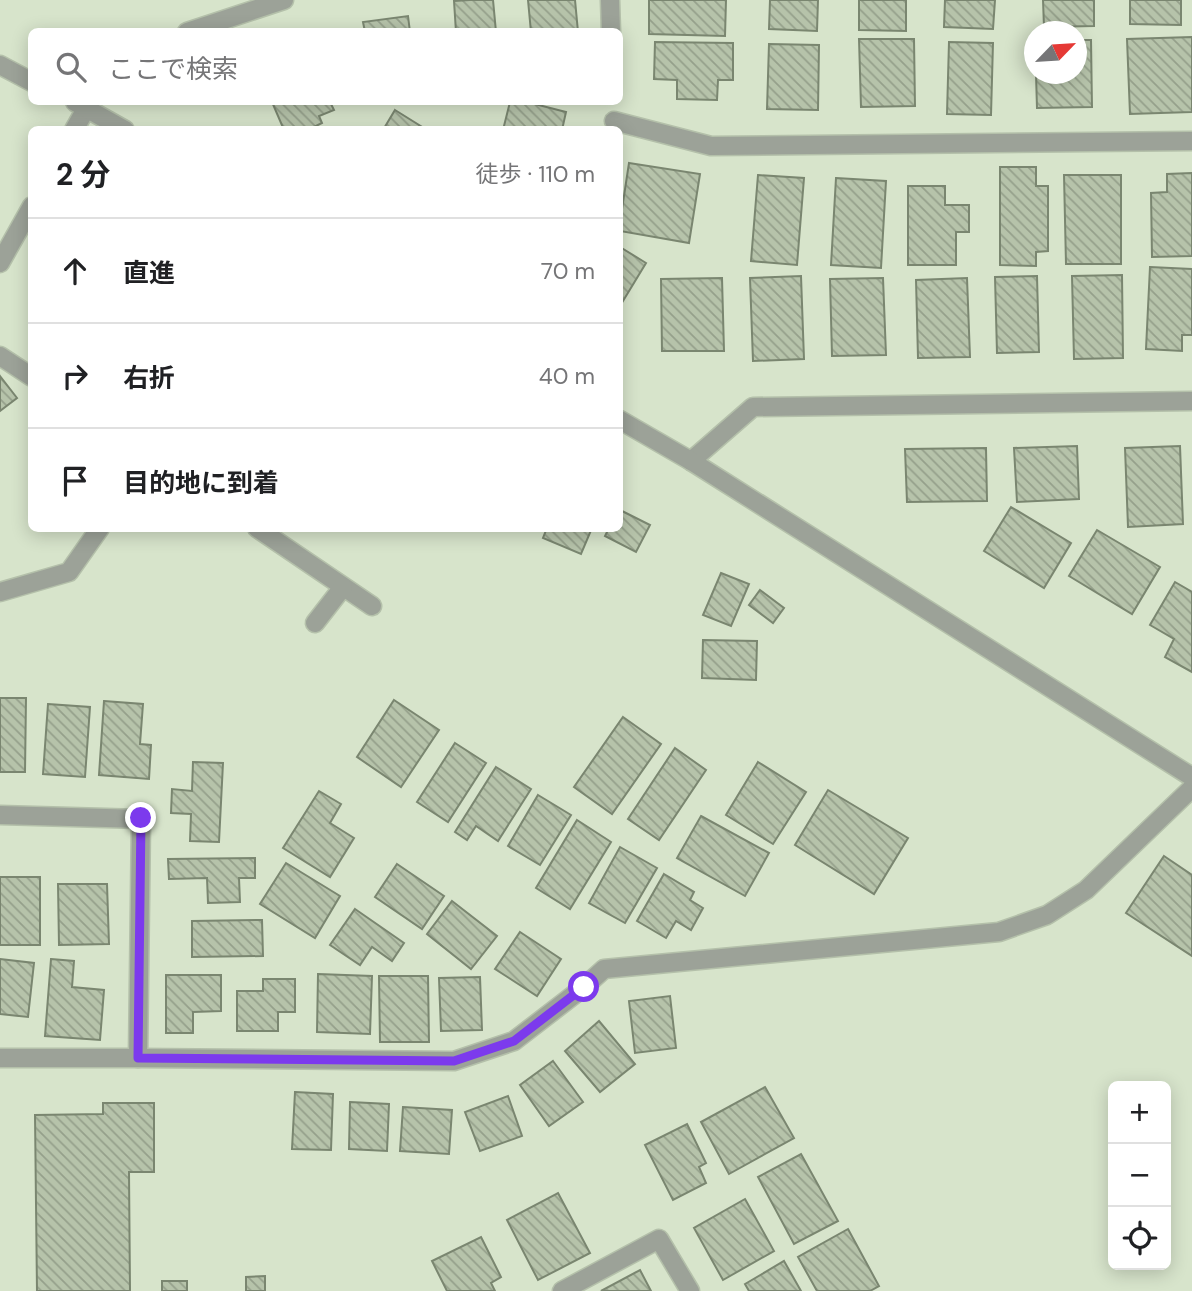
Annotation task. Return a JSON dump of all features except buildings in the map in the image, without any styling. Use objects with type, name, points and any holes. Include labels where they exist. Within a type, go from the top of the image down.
[{"type":"street","points":[[199,28],[284,0]]},
{"type":"street","points":[[610,0],[611,28]]},
{"type":"street","points":[[0,65],[28,80]]},
{"type":"street","points":[[75,126],[81,105]]},
{"type":"street","points":[[83,105],[118,126]]},
{"type":"street","points":[[612,125],[613,105]]},
{"type":"street","points":[[623,127],[710,146],[1192,141]]},
{"type":"street","points":[[0,262],[28,213]]},
{"type":"street","points":[[0,356],[28,374]]},
{"type":"street","points":[[691,461],[753,407],[1192,401]]},
{"type":"street","points":[[623,422],[691,461],[1192,777]]},
{"type":"street","points":[[0,592],[69,572],[97,532]]},
{"type":"street","points":[[263,532],[372,606]]},
{"type":"street","points":[[315,623],[343,587]]},
{"type":"street","points":[[0,1058],[454,1061],[514,1041],[604,969],[999,933],[1047,915],[1086,890],[1192,788]]},
{"type":"street","points":[[0,815],[141,818],[138,1058]]},
{"type":"street","points":[[562,1291],[659,1239],[690,1291]]},
{"type":"route","points":[[141,818],[138,1058],[454,1061],[514,1041],[584,987]]}]
